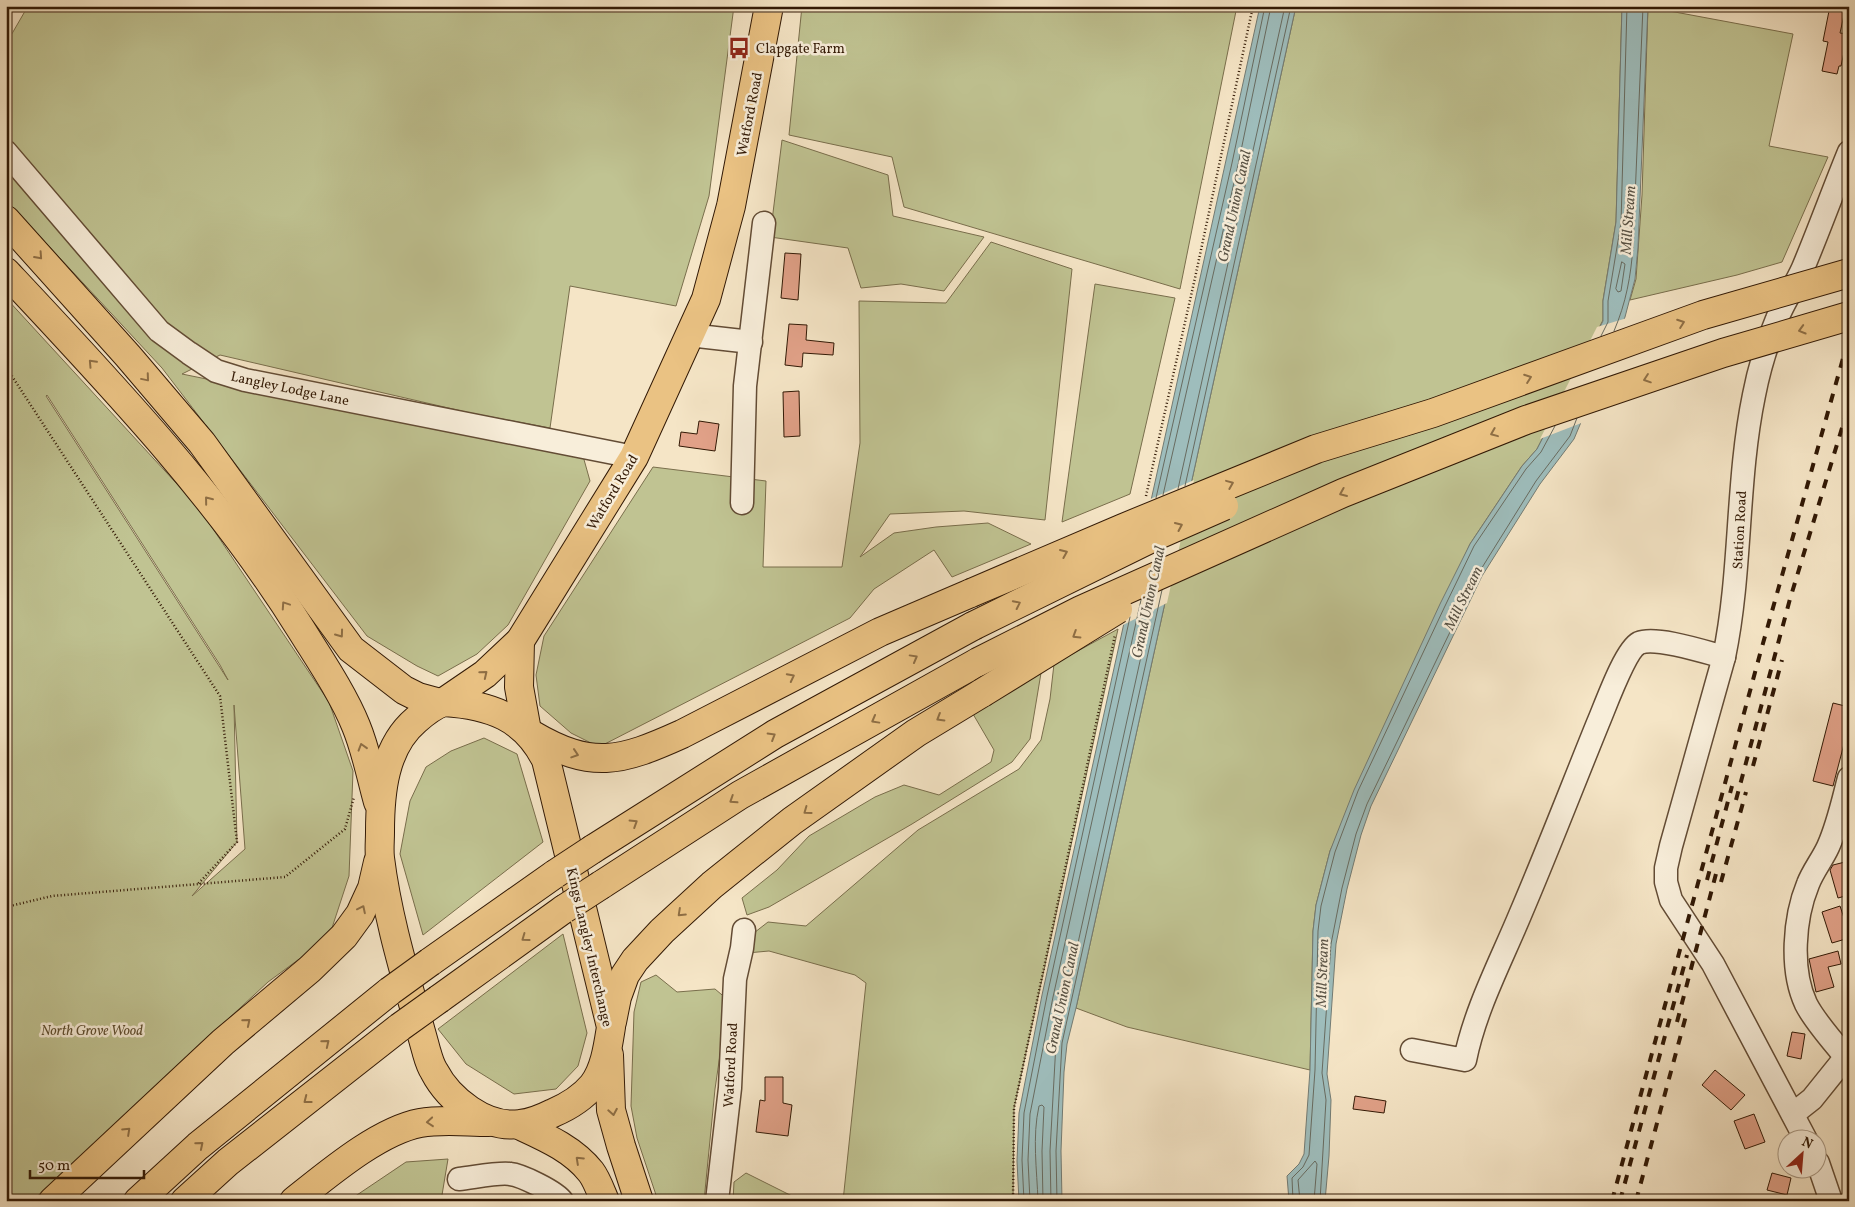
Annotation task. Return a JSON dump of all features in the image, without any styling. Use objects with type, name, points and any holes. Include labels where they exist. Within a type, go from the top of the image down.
[{"type":"main road","name":"Watford Road","points":[[442,702],[486,674],[520,641],[634,457],[706,299],[731,206],[769,6]]},
{"type":"main road","name":"Kings Langley Interchange","points":[[6,220],[202,442],[351,649],[404,690],[418,697],[442,702],[465,703],[487,708],[506,716],[529,732],[546,760],[609,1036],[602,1066],[593,1084],[581,1095],[555,1113],[540,1120],[508,1124]]},
{"type":"main road","points":[[6,272],[117,390],[172,455],[239,538],[287,607],[328,672],[356,726],[380,811]]},
{"type":"main road","points":[[520,641],[519,687],[529,732],[549,745],[580,756],[601,759],[624,757],[651,748],[682,734],[880,632],[1123,528],[1316,449],[1433,413],[1703,315],[1849,273]]},
{"type":"main road","points":[[185,1201],[228,1162],[400,1027],[564,910],[740,795],[978,662],[1081,610],[1343,493],[1526,420],[1723,353],[1849,316]]},
{"type":"main road","points":[[138,1201],[198,1146],[390,991],[555,874],[775,734],[973,626],[1158,535],[1433,413]]},
{"type":"main road","points":[[640,1201],[620,1146],[611,1110],[609,1036],[619,990],[625,975],[635,960],[662,931],[712,885],[792,821],[916,733],[1100,621],[1191,562]]},
{"type":"main road","points":[[442,702],[409,726],[398,743],[383,784],[380,811],[380,857],[389,912],[426,1050],[434,1071],[449,1094],[466,1107],[554,1142],[575,1156],[592,1173],[605,1201]]},
{"type":"main road","points":[[53,1201],[223,1042],[310,969],[344,936],[360,914],[368,896],[380,857]]},
{"type":"main road","points":[[294,1201],[357,1152],[403,1127],[442,1121],[508,1124]]},
{"type":"street","name":"Langley Lodge Lane","points":[[6,152],[159,331],[189,354],[216,371],[255,382],[634,457]]},
{"type":"street","name":"Station Road","points":[[1801,1130],[1716,970],[1671,900],[1666,882],[1666,868],[1724,657],[1734,601],[1745,447],[1754,394],[1777,319],[1802,270],[1849,152]]},
{"type":"street","points":[[742,503],[745,386],[764,223]]},
{"type":"street","points":[[689,334],[751,342]]},
{"type":"street","points":[[1412,1050],[1465,1060],[1471,1032],[1532,888],[1613,687],[1633,647],[1640,643],[1652,642],[1672,644],[1724,657]]},
{"type":"street","points":[[1793,1114],[1812,1099],[1847,1055],[1806,1006],[1798,985],[1796,941],[1800,905],[1808,882],[1827,850],[1835,830],[1849,778]]},
{"type":"street","name":"Watford Road","points":[[717,1201],[730,1088],[735,979],[744,930]]},
{"type":"street","points":[[459,1179],[510,1174],[536,1184],[560,1197],[562,1201]]},
{"type":"street","points":[[1824,1180],[1831,1201]]},
{"type":"path","points":[[1144,502],[1193,288],[1253,6]]},
{"type":"path","points":[[6,367],[220,696],[237,842],[198,884]]},
{"type":"path","points":[[1012,1201],[1014,1108],[1115,632]]},
{"type":"path","points":[[6,907],[52,896],[286,877],[345,829]]},
{"type":"green space","points":[[28,6],[734,6],[709,196],[676,306],[570,286],[550,428],[470,413],[220,355],[182,374],[583,456],[590,481],[508,625],[477,654],[438,676],[417,666],[367,636],[162,368],[6,200],[6,44]]},
{"type":"green space","points":[[802,6],[1237,6],[1180,289],[904,207],[892,157],[789,135]]},
{"type":"green space","points":[[1296,6],[1622,6],[1616,222],[1603,300],[1603,320],[1537,449],[1522,466],[1470,544],[1330,851],[1316,905],[1313,931],[1310,1070],[1127,1027],[1076,1008]]},
{"type":"green space","points":[[1648,7],[1793,34],[1769,146],[1828,157],[1782,262],[1737,275],[1630,300],[1636,279],[1642,195]]},
{"type":"green space","points":[[782,140],[888,175],[893,216],[984,237],[944,291],[901,284],[861,288],[848,248],[770,237]]},
{"type":"green space","points":[[991,242],[1072,269],[1045,520],[964,511],[890,514],[860,557],[894,533],[936,527],[988,523],[1031,544],[952,577],[934,550],[874,589],[850,618],[599,747],[571,733],[540,706],[536,675],[544,636],[653,467],[766,481],[763,567],[842,567],[860,443],[859,301],[946,303]]},
{"type":"green space","points":[[1095,284],[1175,298],[1130,494],[1062,522]]},
{"type":"green space","name":"North Grove Wood","points":[[6,298],[199,508],[329,702],[353,771],[349,876],[329,937],[268,982],[32,1201],[6,1201]],"holes":[[[46,396],[220,665],[228,680]],[[234,705],[245,849],[192,896],[237,842]]]},
{"type":"green space","points":[[1118,629],[1014,1108],[1013,1201],[843,1201],[866,983],[855,975],[769,951],[747,953],[750,936],[768,922],[806,926],[918,830],[1019,769],[1041,740],[1050,699],[1054,664]]},
{"type":"green space","points":[[1041,673],[1030,739],[1012,762],[912,824],[769,907],[747,915],[742,898],[777,870],[809,836],[875,797],[904,785],[939,795],[991,762],[994,750],[973,714]]},
{"type":"green space","points":[[484,738],[517,754],[543,842],[423,935],[400,854],[410,801],[426,767],[451,751]]},
{"type":"green space","points":[[563,934],[587,1033],[578,1066],[556,1089],[514,1094],[466,1064],[438,1029]]},
{"type":"green space","points":[[656,975],[677,992],[715,989],[728,1000],[715,1089],[704,1201],[658,1201],[637,1138],[631,1106],[634,1012],[641,982]]},
{"type":"green space","points":[[448,1159],[441,1201],[348,1201],[406,1162]]},
{"type":"green space","points":[[746,1173],[802,1201],[733,1201],[734,1182]]},
{"type":"water","name":"Grand Union Canal","points":[[1260,6],[1296,6],[1067,1044],[1061,1151],[1062,1201],[1019,1201],[1017,1161],[1019,1113],[1042,995]]},
{"type":"water","name":"Mill Stream","points":[[1622,6],[1648,6],[1638,247],[1635,279],[1625,317],[1574,439],[1540,484],[1482,576],[1371,806],[1361,835],[1347,889],[1336,944],[1327,1074],[1331,1100],[1325,1201],[1289,1201],[1287,1176],[1299,1164],[1304,1154],[1310,1070],[1313,931],[1316,905],[1330,851],[1354,790],[1440,604],[1470,544],[1522,466],[1537,449],[1603,321],[1603,301],[1616,222]]},
{"type":"pier","points":[[1627,318],[1584,422],[1540,439],[1597,327]]},
{"type":"pier","points":[[1194,480],[1167,603],[1121,626],[1148,500]]},
{"type":"building","points":[[1830,6],[1846,6],[1840,33],[1848,34],[1841,66],[1839,66],[1837,74],[1822,71],[1828,42],[1823,41]]},
{"type":"building","points":[[785,253],[801,254],[798,300],[781,298]]},
{"type":"building","points":[[789,324],[807,325],[806,340],[834,343],[833,355],[803,353],[802,367],[785,365]]},
{"type":"building","points":[[799,391],[800,436],[784,437],[783,392]]},
{"type":"building","points":[[699,421],[719,424],[715,451],[679,446],[681,432],[697,434]]},
{"type":"building","points":[[1833,703],[1849,707],[1849,725],[1833,786],[1813,781]]},
{"type":"building","points":[[1845,862],[1849,873],[1849,895],[1838,898],[1830,870],[1833,865]]},
{"type":"building","points":[[1840,906],[1849,938],[1832,943],[1822,912]]},
{"type":"building","points":[[1838,951],[1841,964],[1828,967],[1834,987],[1816,992],[1809,959]]},
{"type":"building","points":[[1792,1032],[1805,1034],[1801,1059],[1787,1056]]},
{"type":"building","points":[[1715,1070],[1745,1095],[1731,1110],[1702,1085]]},
{"type":"building","points":[[765,1077],[783,1077],[783,1103],[792,1105],[788,1136],[756,1132],[760,1100],[765,1101]]},
{"type":"building","points":[[1355,1096],[1386,1101],[1384,1113],[1353,1109]]},
{"type":"building","points":[[1754,1114],[1765,1142],[1745,1149],[1734,1121]]},
{"type":"building","points":[[1772,1173],[1778,1175],[1778,1180],[1791,1180],[1787,1195],[1767,1190]]},
{"type":"railway","points":[[1612,1201],[1760,654],[1849,337]]},
{"type":"railway","points":[[1736,800],[1790,599],[1849,405]]},
{"type":"railway","points":[[1753,766],[1782,660]]},
{"type":"railway","points":[[1707,880],[1732,786]]},
{"type":"railway","points":[[1721,882],[1746,792]]},
{"type":"railway","points":[[1677,1022],[1717,870]]},
{"type":"railway","points":[[1620,1201],[1687,955]]},
{"type":"railway","points":[[1636,1201],[1687,1012]]},
{"type":"place","name":"Clapgate Farm","points":[[739,48]]}]
